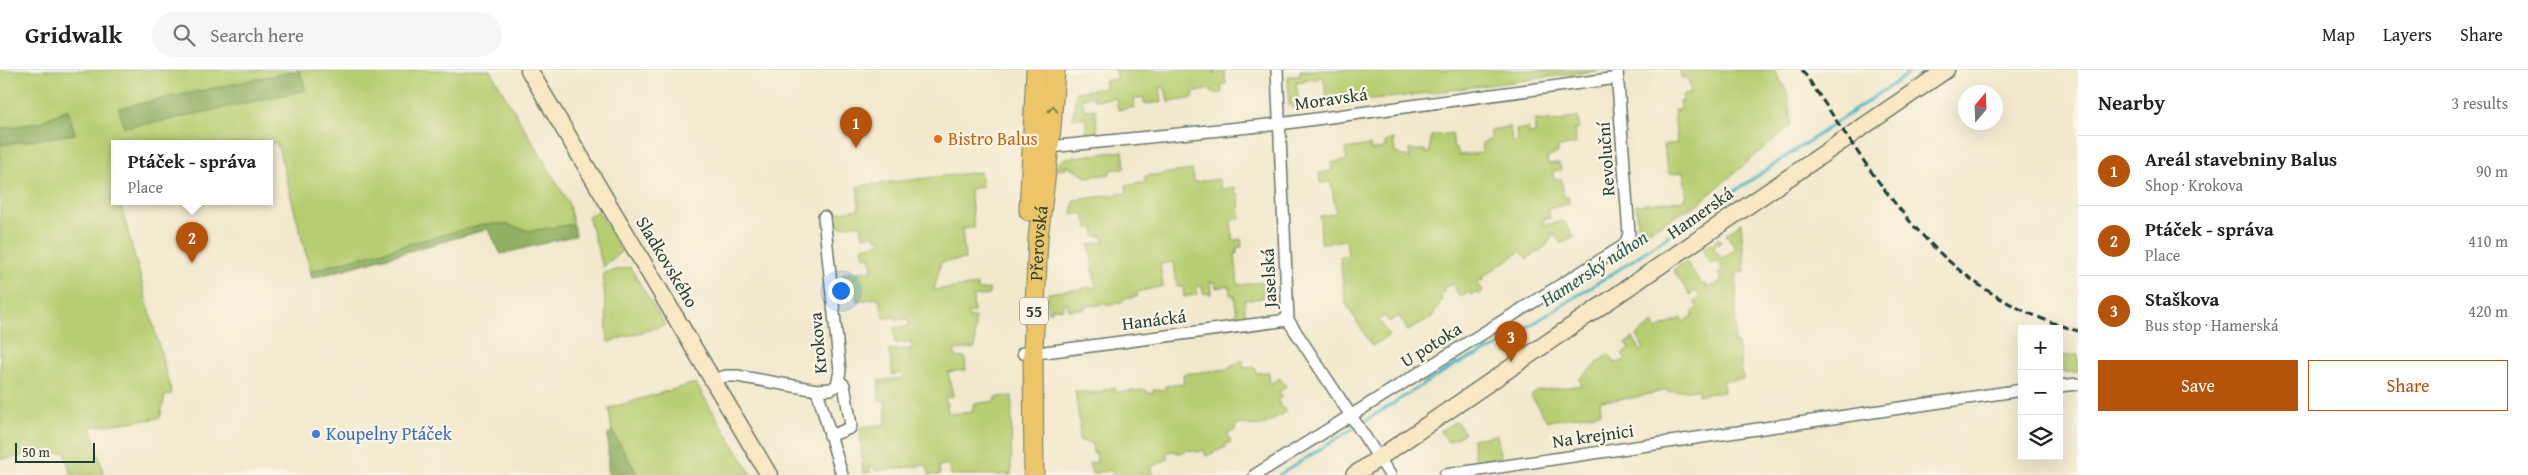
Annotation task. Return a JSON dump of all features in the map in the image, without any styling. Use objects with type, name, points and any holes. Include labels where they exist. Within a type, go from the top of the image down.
[{"type":"main road","name":"Přerovská","points":[[1023,475],[1036,70]]},
{"type":"main road","name":"Přerovská","points":[[1034,475],[1028,353],[1055,70]]},
{"type":"street","name":"Sladkovského","points":[[529,70],[769,475]]},
{"type":"street","name":"Jaselská","points":[[1277,70],[1288,320],[1390,475]]},
{"type":"street","name":"Hamerská","points":[[1354,475],[1946,70]]},
{"type":"street","name":"Moravská","points":[[1049,147],[1279,124],[1617,74]]},
{"type":"street","name":"Revoluční","points":[[1617,74],[1629,234],[1625,245]]},
{"type":"street","name":"Krokova","points":[[713,380],[726,376],[737,376],[817,390],[831,389],[839,380],[824,217]]},
{"type":"street","name":"U potoka","points":[[1255,475],[1352,417],[1625,245]]},
{"type":"street","name":"Hanácká","points":[[1028,353],[1288,320]]},
{"type":"street","points":[[830,436],[850,428],[851,425],[844,385],[839,380]]},
{"type":"street","points":[[2063,386],[2078,384]]},
{"type":"street","name":"Krokova","points":[[817,390],[842,475]]},
{"type":"street","name":"Na krejnici","points":[[1445,475],[2018,391]]},
{"type":"green space","points":[[0,70],[490,70],[568,202],[576,235],[501,254],[488,229],[312,278],[277,143],[273,143],[273,140],[111,140],[111,205],[121,205],[172,394],[165,396],[160,418],[91,427],[104,475],[71,475],[65,452],[0,459]]},
{"type":"green space","points":[[299,70],[306,90],[159,122],[124,127],[119,108]]},
{"type":"green space","points":[[1115,70],[1222,70],[1214,71],[1214,74],[1225,72],[1226,84],[1221,85],[1222,93],[1212,93],[1211,89],[1193,93],[1193,98],[1171,102],[1168,102],[1165,88],[1160,87],[1162,102],[1144,104],[1143,97],[1134,99],[1135,107],[1118,110],[1116,98],[1094,100],[1093,96],[1082,98],[1084,110],[1095,109],[1098,135],[1086,136],[1086,118],[1073,118],[1076,92],[1105,88],[1104,81],[1117,79]]},
{"type":"green space","points":[[1300,70],[1602,70],[1328,106],[1323,76],[1318,77],[1318,80],[1304,79],[1304,82],[1296,83],[1299,103],[1313,102],[1313,108],[1295,110],[1289,105],[1288,76],[1300,76]]},
{"type":"green space","points":[[1680,70],[1774,70],[1787,91],[1791,125],[1698,204],[1639,236],[1636,205],[1680,201],[1687,197],[1683,172],[1669,174],[1663,145],[1677,143],[1674,110],[1681,110],[1679,102],[1683,101],[1682,95],[1691,93],[1688,77],[1681,78]]},
{"type":"green space","points":[[68,109],[75,134],[0,145],[0,129],[40,122]]},
{"type":"green space","points":[[1578,116],[1579,128],[1574,129],[1576,144],[1558,147],[1558,153],[1547,158],[1548,164],[1559,163],[1561,170],[1553,171],[1554,179],[1561,178],[1564,197],[1568,197],[1569,204],[1548,208],[1550,218],[1543,219],[1544,225],[1564,221],[1574,237],[1561,244],[1554,234],[1546,246],[1527,259],[1521,251],[1482,277],[1484,280],[1477,281],[1483,291],[1478,295],[1476,292],[1471,295],[1469,292],[1463,296],[1458,295],[1454,284],[1443,287],[1445,291],[1440,295],[1442,301],[1438,303],[1440,306],[1435,310],[1433,316],[1408,331],[1399,316],[1389,322],[1385,316],[1379,320],[1389,336],[1372,346],[1345,302],[1340,257],[1348,255],[1346,240],[1321,243],[1320,216],[1336,213],[1331,182],[1320,183],[1319,173],[1332,171],[1331,163],[1347,160],[1345,149],[1370,145],[1371,150],[1385,148],[1385,142],[1393,139],[1395,153],[1410,158],[1409,150],[1425,150],[1425,153],[1429,153],[1431,136],[1452,133],[1454,148],[1457,148],[1459,155],[1483,153],[1482,143],[1491,139],[1490,130],[1510,127],[1512,142],[1518,141],[1516,130],[1528,128],[1529,134],[1535,133],[1535,120],[1560,121]]},
{"type":"green space","points":[[1123,151],[1125,168],[1110,170],[1110,174],[1086,177],[1074,169],[1070,169],[1069,166],[1065,166],[1066,169],[1058,170],[1059,163],[1065,158]]},
{"type":"green space","points":[[1192,170],[1194,182],[1219,179],[1221,189],[1235,187],[1236,194],[1239,194],[1240,219],[1231,220],[1233,240],[1241,239],[1242,247],[1237,247],[1237,254],[1235,254],[1238,285],[1262,282],[1263,298],[1244,300],[1246,318],[1219,321],[1219,318],[1237,315],[1234,295],[1230,295],[1229,286],[1216,288],[1215,282],[1210,282],[1211,294],[1203,293],[1202,286],[1197,286],[1197,294],[1184,297],[1183,287],[1177,287],[1174,262],[1160,264],[1163,286],[1137,292],[1137,297],[1123,299],[1122,303],[1085,306],[1085,309],[1069,310],[1067,303],[1063,304],[1063,309],[1052,308],[1052,312],[1047,312],[1048,293],[1096,287],[1089,244],[1104,242],[1103,236],[1095,236],[1094,228],[1088,228],[1083,213],[1072,215],[1074,200],[1127,193],[1126,185],[1145,183],[1145,176]]},
{"type":"green space","points":[[980,172],[982,187],[970,189],[974,228],[962,229],[965,259],[941,262],[934,290],[977,285],[977,290],[989,289],[989,295],[973,297],[974,312],[968,313],[969,318],[975,317],[975,348],[954,350],[956,358],[965,357],[966,370],[948,372],[953,396],[945,398],[949,414],[973,412],[973,404],[996,401],[996,397],[1012,396],[1011,475],[951,475],[948,464],[939,466],[940,475],[929,475],[927,465],[875,471],[874,466],[870,467],[871,472],[863,473],[860,427],[886,424],[885,400],[879,400],[879,381],[902,378],[901,373],[893,375],[889,350],[912,349],[911,342],[895,343],[894,328],[909,326],[908,319],[884,318],[879,298],[857,301],[856,287],[844,288],[843,274],[872,270],[870,256],[864,257],[862,247],[881,243],[881,239],[876,239],[876,235],[863,236],[861,224],[837,227],[836,213],[859,209],[857,186]]},
{"type":"green space","points":[[598,211],[622,251],[603,267],[588,216]]},
{"type":"green space","points":[[1741,223],[1745,271],[1737,273],[1735,343],[1738,343],[1743,379],[1723,381],[1724,392],[1698,395],[1698,389],[1668,392],[1667,390],[1632,398],[1600,401],[1601,413],[1547,421],[1531,396],[1537,391],[1582,385],[1579,379],[1608,354],[1616,363],[1626,360],[1622,354],[1630,349],[1626,343],[1633,338],[1641,351],[1644,349],[1636,335],[1653,323],[1657,329],[1681,318],[1684,322],[1694,315],[1692,313],[1698,307],[1694,302],[1700,296],[1695,291],[1690,295],[1673,270],[1686,261],[1702,285],[1705,283],[1708,288],[1722,280],[1718,274],[1723,270],[1717,261],[1711,264],[1702,250],[1719,238],[1721,242],[1713,247],[1721,259],[1736,249],[1726,234]]},
{"type":"green space","points":[[483,224],[505,224],[530,231],[573,224],[576,235],[501,254],[488,229],[312,278],[310,271]]},
{"type":"green space","points":[[630,267],[665,325],[608,342],[603,273]]},
{"type":"green space","points":[[2078,355],[2078,372],[2063,373],[2063,356]]},
{"type":"green space","points":[[1243,360],[1244,368],[1255,367],[1256,373],[1269,372],[1270,384],[1280,378],[1286,387],[1279,392],[1282,396],[1277,400],[1286,412],[1262,426],[1239,424],[1235,426],[1236,430],[1227,434],[1231,442],[1225,444],[1226,447],[1206,456],[1204,450],[1199,452],[1188,450],[1179,453],[1172,451],[1166,453],[1168,459],[1151,467],[1153,474],[1113,475],[1111,470],[1092,474],[1089,463],[1097,462],[1096,453],[1093,453],[1092,443],[1079,441],[1080,425],[1075,391],[1095,393],[1114,387],[1115,392],[1146,390],[1147,393],[1153,393],[1153,390],[1165,390],[1165,386],[1184,384],[1183,374],[1227,369]]},
{"type":"green space","points":[[696,384],[752,475],[637,475],[612,432],[609,408]]},
{"type":"green space","points":[[1456,421],[1465,433],[1448,442],[1440,431]]},
{"type":"green space","points":[[612,431],[638,475],[608,475],[608,434]]},
{"type":"green space","points":[[1497,435],[1501,457],[1475,461],[1472,439]]},
{"type":"waterway","name":"Hamerský náhon","points":[[1279,475],[1456,364],[1496,347],[1618,270],[1914,70]]},
{"type":"railway","points":[[1802,70],[1887,192],[1916,228],[1948,261],[1985,289],[2028,313],[2078,331]]},
{"type":"place","name":"Bistro Balus","points":[[938,139]]},
{"type":"place","name":"Areál stavebniny Balus","points":[[856,148]]},
{"type":"place","name":"Ptáček - správa","points":[[192,263]]},
{"type":"place","name":"Staškova","points":[[1511,362]]},
{"type":"place","name":"Koupelny Ptáček","points":[[316,434]]}]
